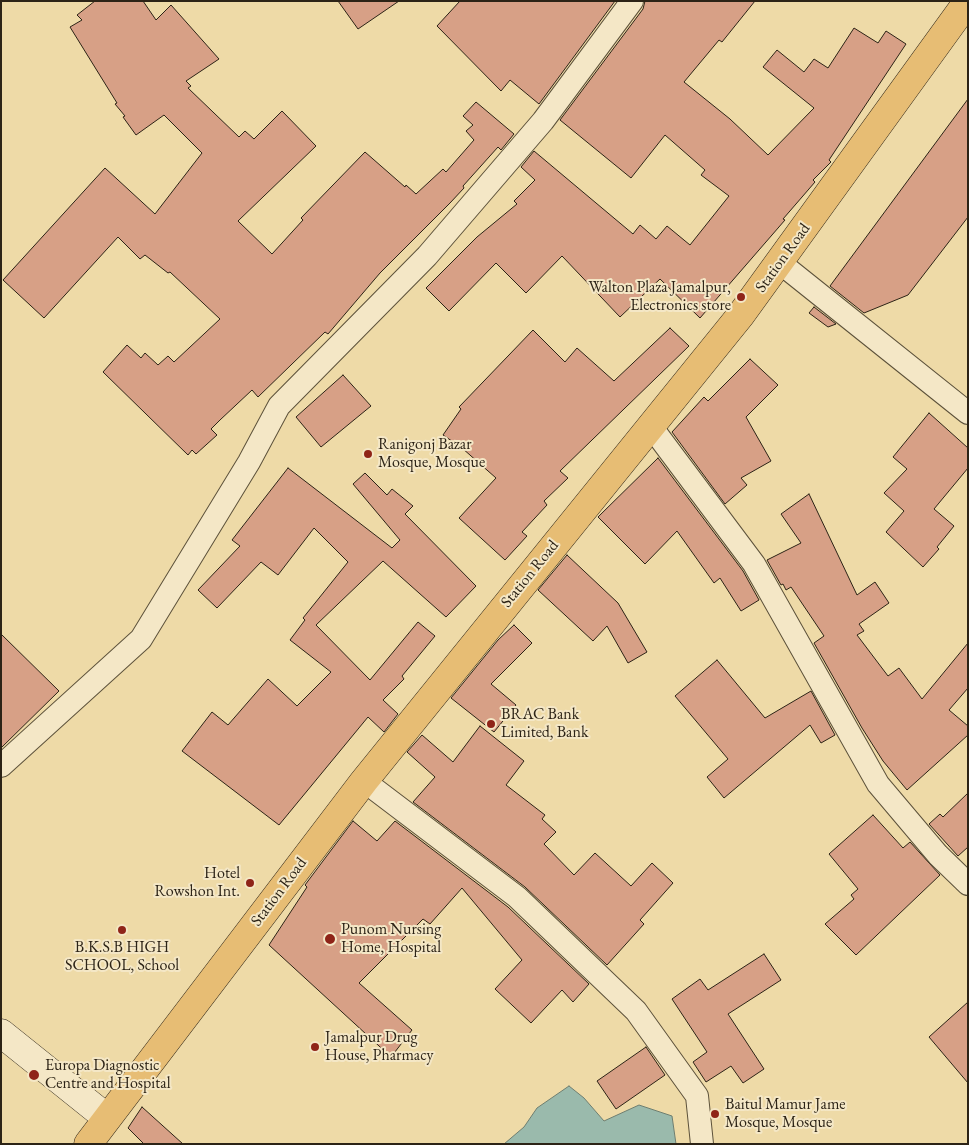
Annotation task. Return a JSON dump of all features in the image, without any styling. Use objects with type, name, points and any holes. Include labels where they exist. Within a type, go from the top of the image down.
[{"type":"main road","name":"Station Road","points":[[88,1144],[364,781],[740,316],[968,1]]},
{"type":"street","points":[[1,766],[141,639],[249,462],[279,406],[434,248],[543,122],[632,1]]},
{"type":"street","points":[[779,262],[968,413]]},
{"type":"street","points":[[650,425],[754,564],[878,784],[938,854],[968,884]]},
{"type":"street","points":[[364,781],[517,898],[636,1011],[697,1096],[702,1144]]},
{"type":"street","points":[[1,1033],[107,1118]]},
{"type":"shaded area","points":[[569,1086],[584,1098],[604,1121],[639,1105],[672,1116],[676,1144],[504,1144],[524,1127],[537,1108]]},
{"type":"building","points":[[95,1],[143,1],[156,20],[171,5],[219,59],[186,81],[191,86],[188,88],[239,137],[245,131],[254,139],[282,111],[316,146],[238,221],[272,254],[303,220],[301,218],[365,152],[405,187],[406,185],[416,194],[443,169],[446,172],[474,140],[466,131],[473,125],[463,116],[476,102],[514,134],[501,150],[498,147],[450,203],[380,273],[328,334],[325,332],[258,397],[252,390],[211,429],[217,435],[196,454],[192,450],[188,455],[103,372],[127,345],[141,358],[145,353],[158,365],[168,356],[174,362],[220,319],[170,272],[168,273],[145,255],[140,259],[118,237],[44,318],[3,280],[105,168],[155,214],[202,153],[164,115],[136,135],[123,117],[125,116],[115,104],[117,103],[70,27],[82,20],[77,15]]},
{"type":"building","points":[[338,1],[399,1],[358,29]]},
{"type":"building","points":[[460,1],[615,1],[539,104],[510,80],[501,91],[437,26]]},
{"type":"building","points":[[645,1],[755,1],[722,42],[719,40],[684,82],[730,119],[768,155],[814,108],[763,67],[777,50],[804,72],[814,59],[828,68],[854,28],[878,43],[886,31],[906,44],[829,160],[831,162],[813,180],[815,182],[783,219],[785,220],[700,318],[660,279],[620,317],[562,256],[526,293],[496,263],[449,311],[426,288],[477,237],[517,204],[514,201],[535,180],[521,167],[534,151],[633,234],[640,225],[656,239],[667,226],[690,245],[729,196],[701,175],[705,170],[665,135],[631,178],[560,120],[643,9]]},
{"type":"building","points":[[968,99],[968,217],[908,295],[864,313],[830,286]]},
{"type":"building","points":[[814,307],[836,324],[828,327],[809,313]]},
{"type":"building","points":[[670,328],[689,346],[560,471],[568,478],[544,501],[547,505],[522,532],[527,536],[505,560],[459,518],[496,478],[462,448],[443,435],[461,409],[459,407],[533,330],[565,362],[577,348],[614,381]]},
{"type":"building","points":[[750,359],[778,385],[746,417],[771,461],[741,478],[747,485],[725,504],[672,432],[704,397],[708,401]]},
{"type":"building","points":[[343,375],[371,406],[321,447],[296,417]]},
{"type":"building","points":[[929,413],[968,448],[968,468],[934,509],[954,526],[937,547],[939,549],[923,567],[886,532],[904,511],[884,493],[907,469],[893,457]]},
{"type":"building","points":[[658,458],[743,571],[759,600],[741,611],[720,578],[714,583],[677,531],[645,564],[598,517]]},
{"type":"building","points":[[288,468],[392,548],[400,540],[353,484],[365,473],[387,495],[392,489],[413,506],[405,514],[476,586],[446,617],[383,561],[316,625],[370,680],[418,622],[435,636],[402,676],[404,679],[383,700],[398,714],[384,732],[368,717],[279,825],[182,751],[212,712],[228,725],[268,679],[297,706],[331,672],[290,640],[305,620],[303,618],[348,562],[314,528],[278,575],[261,562],[217,608],[198,590],[240,546],[232,540]]},
{"type":"building","points":[[809,494],[857,595],[875,582],[889,603],[859,624],[864,631],[857,635],[888,676],[899,668],[922,699],[968,643],[968,688],[949,710],[968,726],[968,735],[907,790],[883,761],[862,728],[814,643],[824,636],[791,587],[786,590],[783,584],[781,585],[767,560],[801,543],[781,514]]},
{"type":"building","points":[[567,555],[618,603],[647,652],[628,663],[607,626],[593,641],[538,590]]},
{"type":"building","points":[[514,625],[532,643],[491,684],[516,705],[494,732],[451,698],[498,640]]},
{"type":"building","points":[[1,634],[59,691],[1,748]]},
{"type":"building","points":[[717,660],[765,718],[811,691],[835,735],[821,743],[810,725],[724,798],[707,777],[728,759],[675,696]]},
{"type":"building","points":[[480,726],[524,761],[506,785],[545,815],[542,819],[556,832],[544,844],[574,875],[595,853],[631,886],[652,863],[673,883],[640,920],[644,924],[607,965],[525,887],[413,802],[435,777],[407,752],[422,735],[453,762]]},
{"type":"building","points":[[968,793],[968,847],[958,856],[929,824],[940,814],[943,817]]},
{"type":"building","points":[[873,815],[903,848],[910,842],[940,875],[856,955],[825,924],[854,899],[851,895],[858,889],[829,854]]},
{"type":"building","points":[[353,821],[377,841],[395,821],[508,907],[589,984],[573,1002],[562,990],[531,1023],[495,989],[522,960],[462,888],[430,924],[423,919],[359,983],[412,1030],[391,1057],[269,945],[307,887],[305,885]]},
{"type":"building","points":[[764,954],[781,980],[728,1014],[764,1069],[743,1083],[731,1066],[706,1082],[693,1062],[707,1052],[672,999],[700,979],[708,990]]},
{"type":"building","points":[[968,1002],[968,1083],[929,1037]]},
{"type":"building","points":[[646,1047],[665,1075],[616,1109],[597,1081]]},
{"type":"building","points":[[142,1107],[183,1144],[144,1144],[128,1128]]},
{"type":"place","name":"Walton Plaza Jamalpur, Electronics store","points":[[741,297]]},
{"type":"place","name":"Ranigonj Bazar Mosque, Mosque","points":[[368,454]]},
{"type":"place","name":"BRAC Bank Limited, Bank","points":[[491,724]]},
{"type":"place","name":"Hotel Rowshon Int.","points":[[250,883]]},
{"type":"place","name":"B.K.S.B HIGH SCHOOL, School","points":[[122,930]]},
{"type":"place","name":"Punom Nursing Home, Hospital","points":[[330,939]]},
{"type":"place","name":"Jamalpur Drug House, Pharmacy","points":[[315,1047]]},
{"type":"place","name":"Europa Diagnostic Centre and Hospital","points":[[34,1075]]},
{"type":"place","name":"Baitul Mamur Jame Mosque, Mosque","points":[[715,1114]]}]
